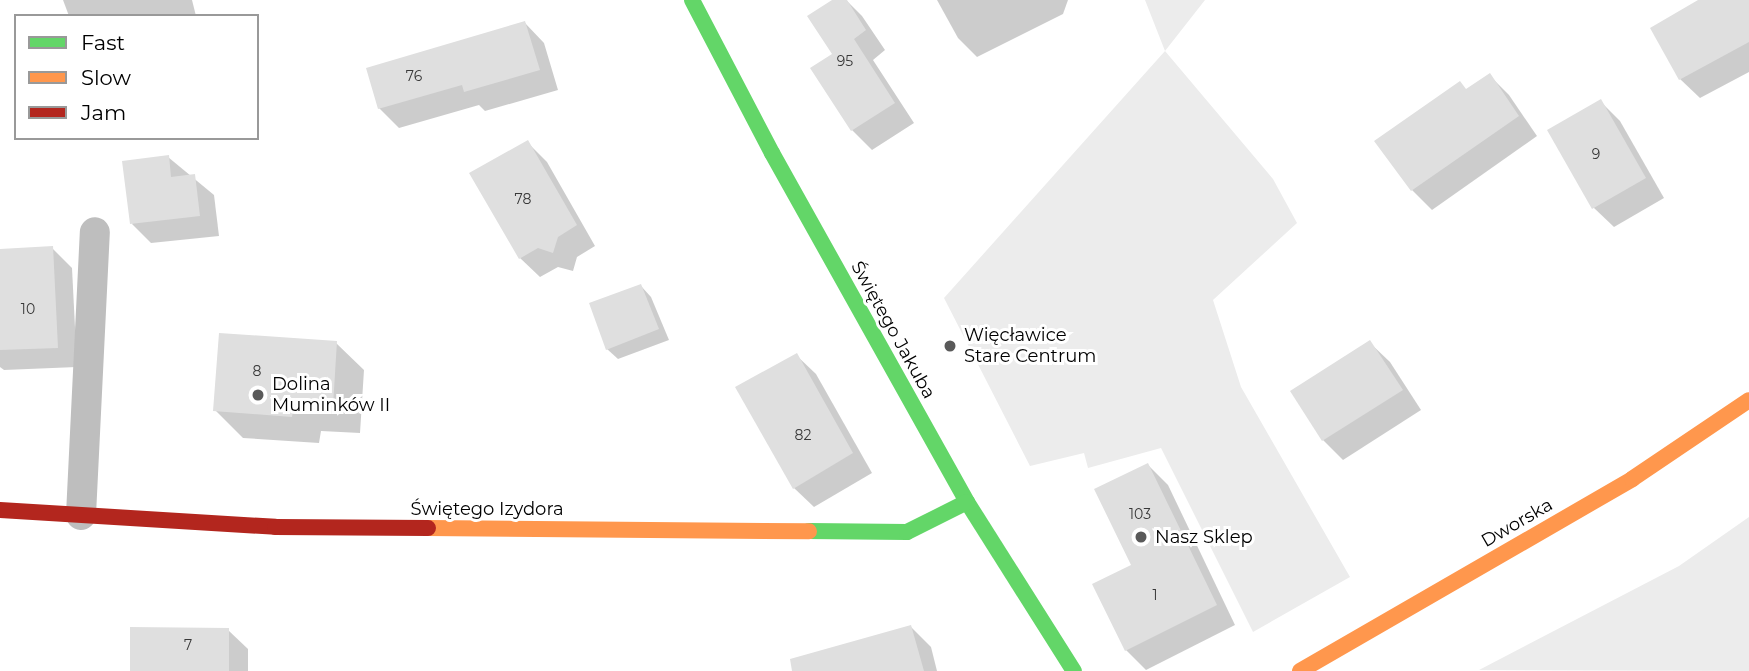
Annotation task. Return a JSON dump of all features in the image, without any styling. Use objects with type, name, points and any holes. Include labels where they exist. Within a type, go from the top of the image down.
[{"type":"street","name":"Świętego Jakuba","points":[[692,0],[772,153],[967,502],[1074,671]]},
{"type":"street","name":"Dworska","points":[[1300,671],[1632,479],[1749,400]]},
{"type":"street","name":"Świętego Izydora","points":[[0,510],[275,527],[908,532],[967,502]]},
{"type":"lane","points":[[80,515],[95,232]]},
{"type":"shaded area","points":[[1145,0],[1205,0],[1165,51]]},
{"type":"shaded area","points":[[1165,51],[1273,179],[1297,223],[1213,300],[1241,387],[1350,577],[1253,632],[1161,448],[1088,468],[1084,453],[1030,466],[944,298]]},
{"type":"shaded area","points":[[1749,517],[1749,671],[1479,670],[1679,566]]},
{"type":"building","points":[[832,0],[847,0],[866,30],[854,39],[895,103],[851,131],[810,68],[832,54],[807,16]]},
{"type":"building","points":[[1698,0],[1749,0],[1749,42],[1679,80],[1650,28]]},
{"type":"building","points":[[525,21],[540,70],[464,92],[462,85],[378,109],[366,68]]},
{"type":"building","points":[[1490,73],[1519,116],[1411,191],[1374,141],[1460,81],[1466,89]]},
{"type":"building","points":[[1601,99],[1646,178],[1592,209],[1547,130]]},
{"type":"building","points":[[528,140],[577,225],[558,237],[553,253],[538,248],[519,259],[469,173]]},
{"type":"building","points":[[169,155],[171,177],[195,174],[200,216],[130,224],[122,161]]},
{"type":"building","points":[[53,246],[58,348],[0,350],[0,249]]},
{"type":"building","points":[[641,284],[659,329],[606,350],[589,303]]},
{"type":"building","points":[[219,333],[337,341],[333,406],[294,404],[292,417],[213,411]]},
{"type":"building","points":[[1370,340],[1403,390],[1322,441],[1290,391]]},
{"type":"building","points":[[797,353],[853,453],[793,489],[735,387]]},
{"type":"building","points":[[1148,463],[1217,605],[1125,651],[1092,584],[1131,565],[1094,489]]},
{"type":"building","points":[[911,625],[924,671],[792,671],[790,659]]},
{"type":"building","points":[[130,627],[229,628],[229,671],[130,671]]},
{"type":"traffic: fast","points":[[692,0],[772,153],[967,502],[1074,671]]},
{"type":"traffic: fast","points":[[809,531],[907,532],[967,502]]},
{"type":"traffic: slow","points":[[1300,671],[1632,479],[1749,400]]},
{"type":"traffic: slow","points":[[428,528],[809,531]]},
{"type":"traffic: jam","points":[[0,510],[275,527],[428,528]]},
{"type":"place","name":"Więcławice Stare Centrum","points":[[950,346]]},
{"type":"place","name":"Dolina Muminków II","points":[[258,395]]},
{"type":"place","name":"Nasz Sklep","points":[[1141,537]]}]
